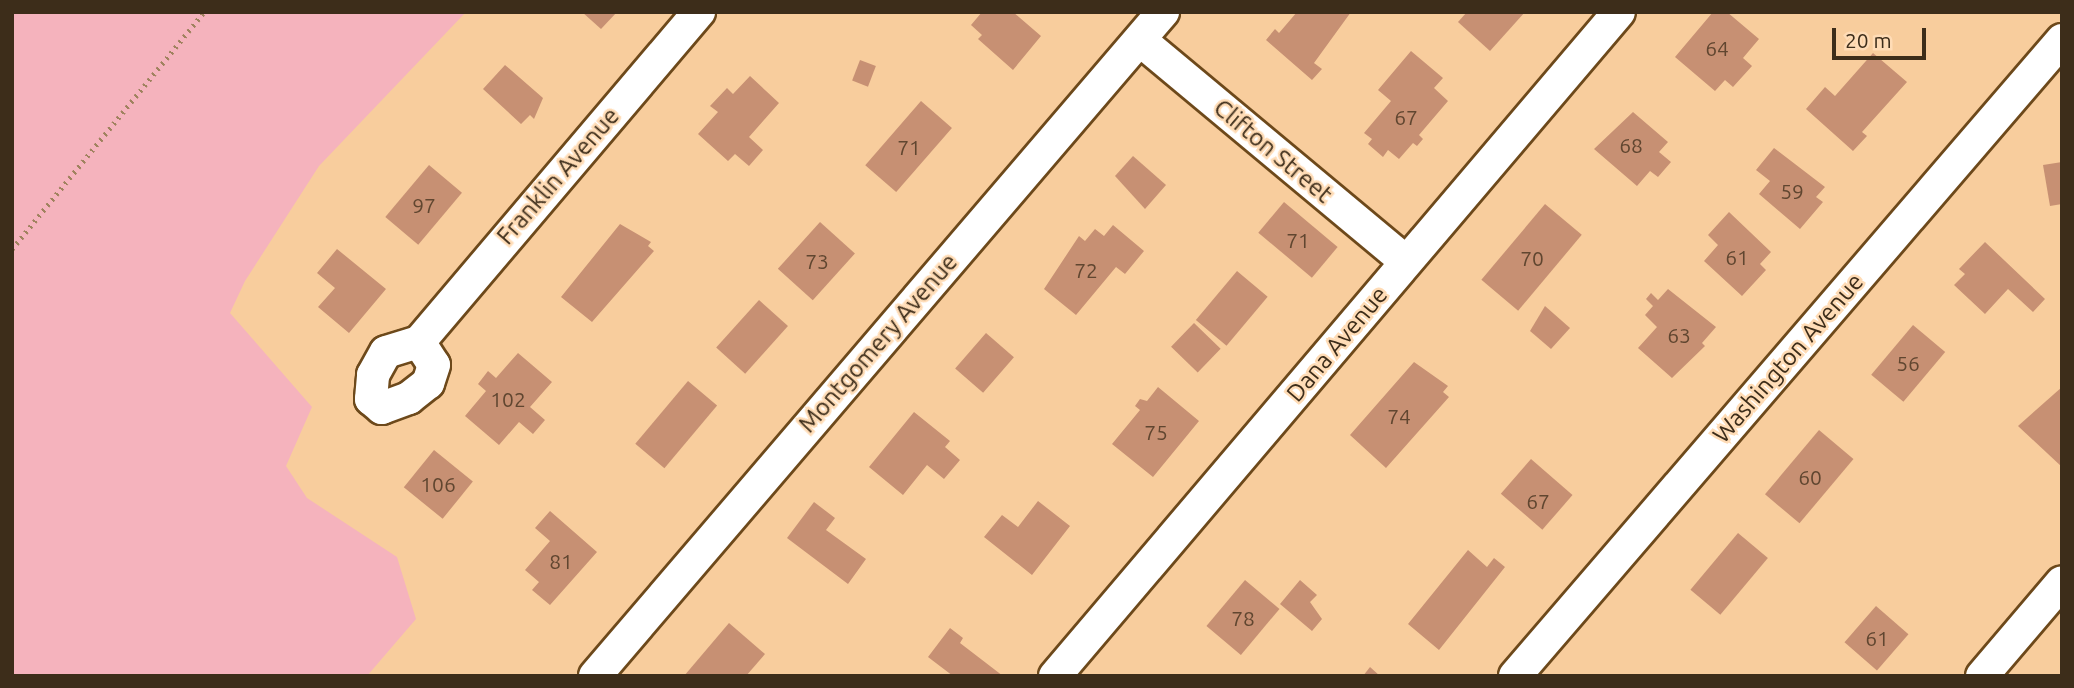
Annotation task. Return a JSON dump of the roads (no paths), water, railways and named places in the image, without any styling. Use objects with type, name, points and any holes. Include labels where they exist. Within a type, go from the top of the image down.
[{"type":"street","name":"Franklin Avenue","points":[[419,342],[699,12]]},
{"type":"street","name":"Montgomery Avenue","points":[[595,676],[1163,12]]},
{"type":"street","name":"Dana Avenue","points":[[1055,676],[1619,12]]},
{"type":"street","name":"Clifton Street","points":[[1140,40],[1406,262]]},
{"type":"street","name":"Washington Avenue","points":[[1515,676],[2059,48]]},
{"type":"street","points":[[1982,676],[2062,582]]}]
